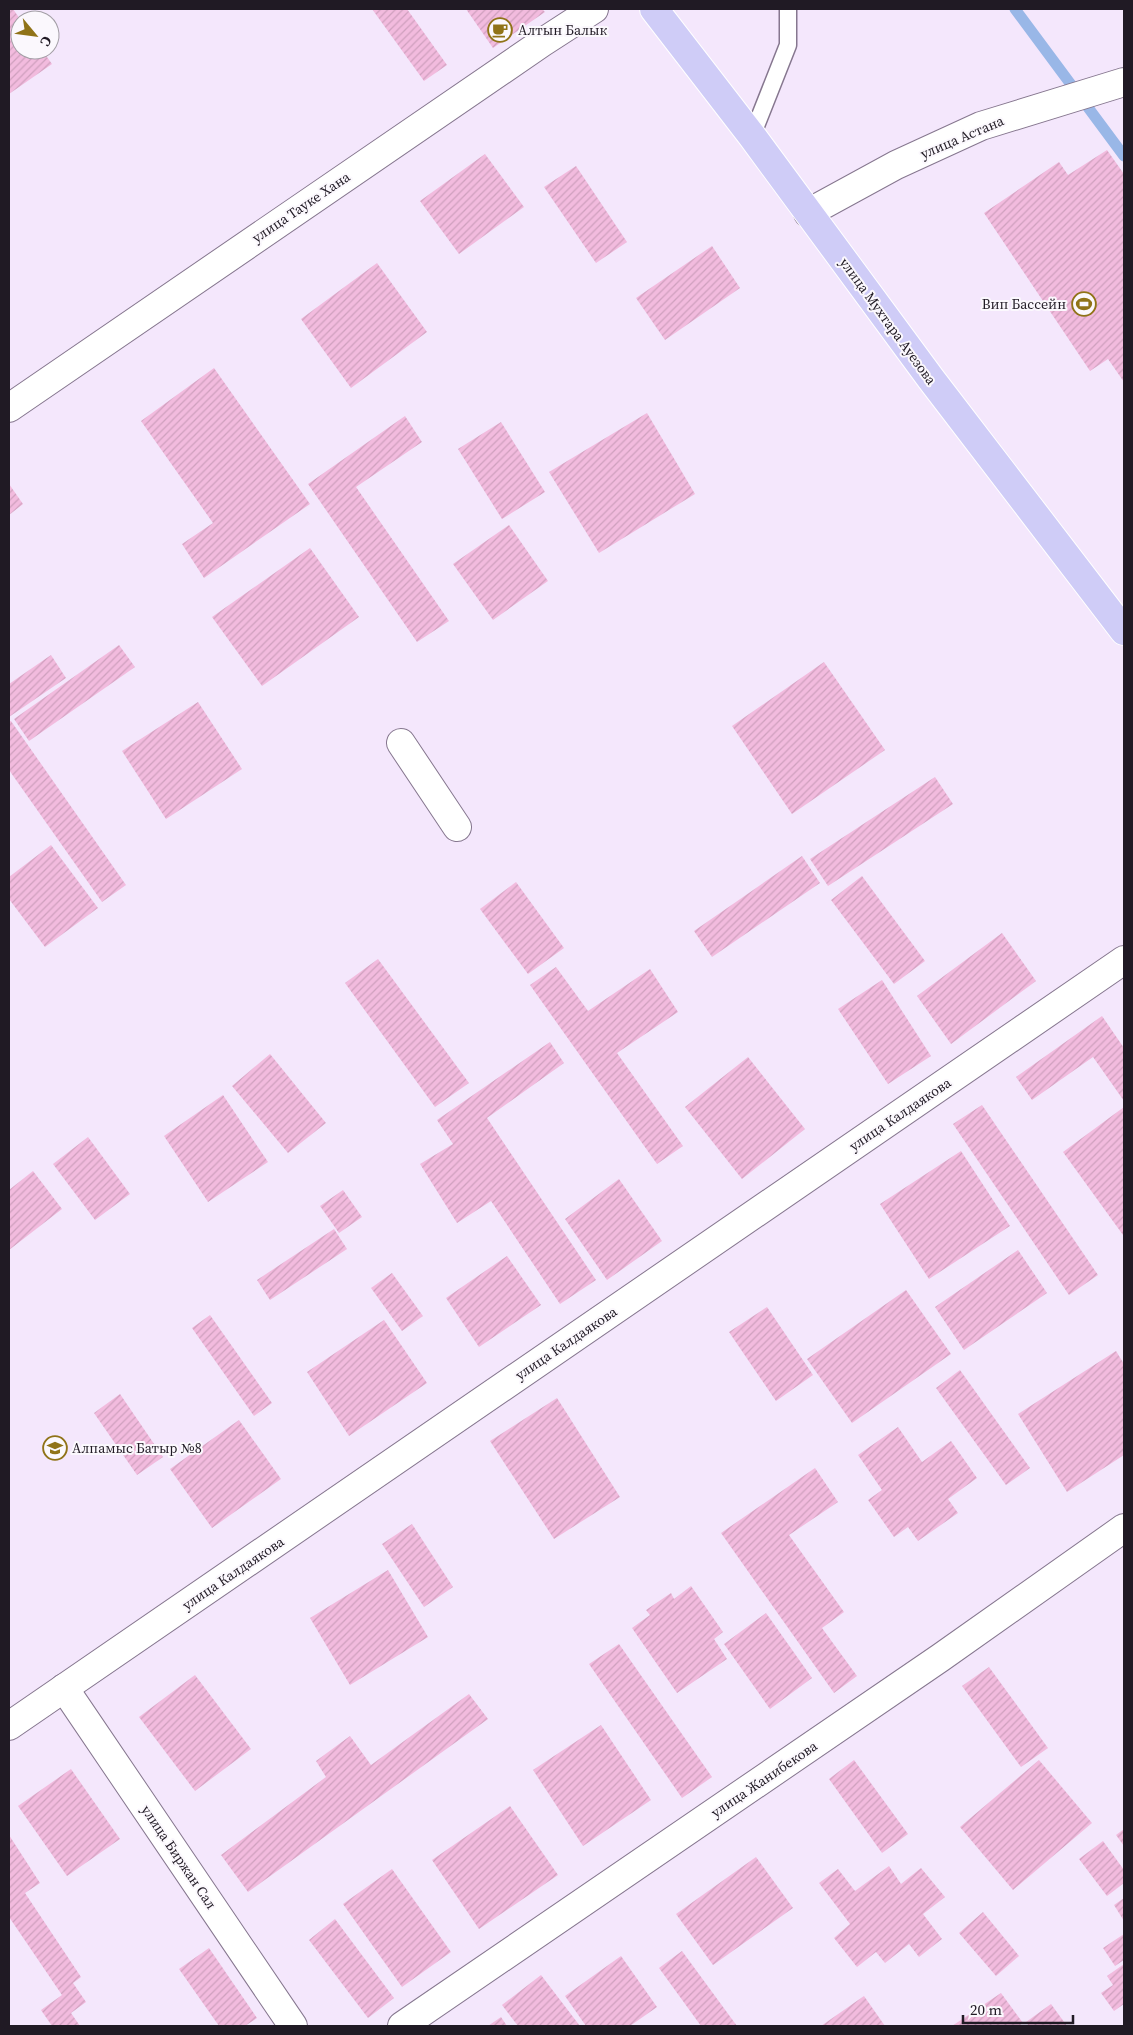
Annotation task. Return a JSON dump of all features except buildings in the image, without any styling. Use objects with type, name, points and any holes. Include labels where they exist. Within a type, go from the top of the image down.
[{"type":"main road","name":"улица Мухтара Ауезова","points":[[654,9],[752,136],[931,379],[1124,631]]},
{"type":"street","name":"улица Тауке Хана","points":[[9,408],[594,9]]},
{"type":"street","name":"улица Астана","points":[[808,212],[896,165],[981,126],[1124,82]]},
{"type":"street","points":[[401,743],[457,827]]},
{"type":"street","name":"улица Калдаякова","points":[[9,1726],[1124,960]]},
{"type":"street","name":"улица Жанибекова","points":[[402,2026],[932,1664],[1124,1528]]},
{"type":"street","name":"улица Биржан Сал","points":[[64,1688],[293,2026]]},
{"type":"lane","points":[[752,136],[788,45],[788,9]]},
{"type":"waterway","points":[[1015,9],[1124,156]]},
{"type":"place","name":"Алтын Балык","points":[[500,30]]},
{"type":"place","name":"Вип Бассейн","points":[[1084,304]]},
{"type":"place","name":"Алпамыс Батыр №8","points":[[55,1448]]}]
